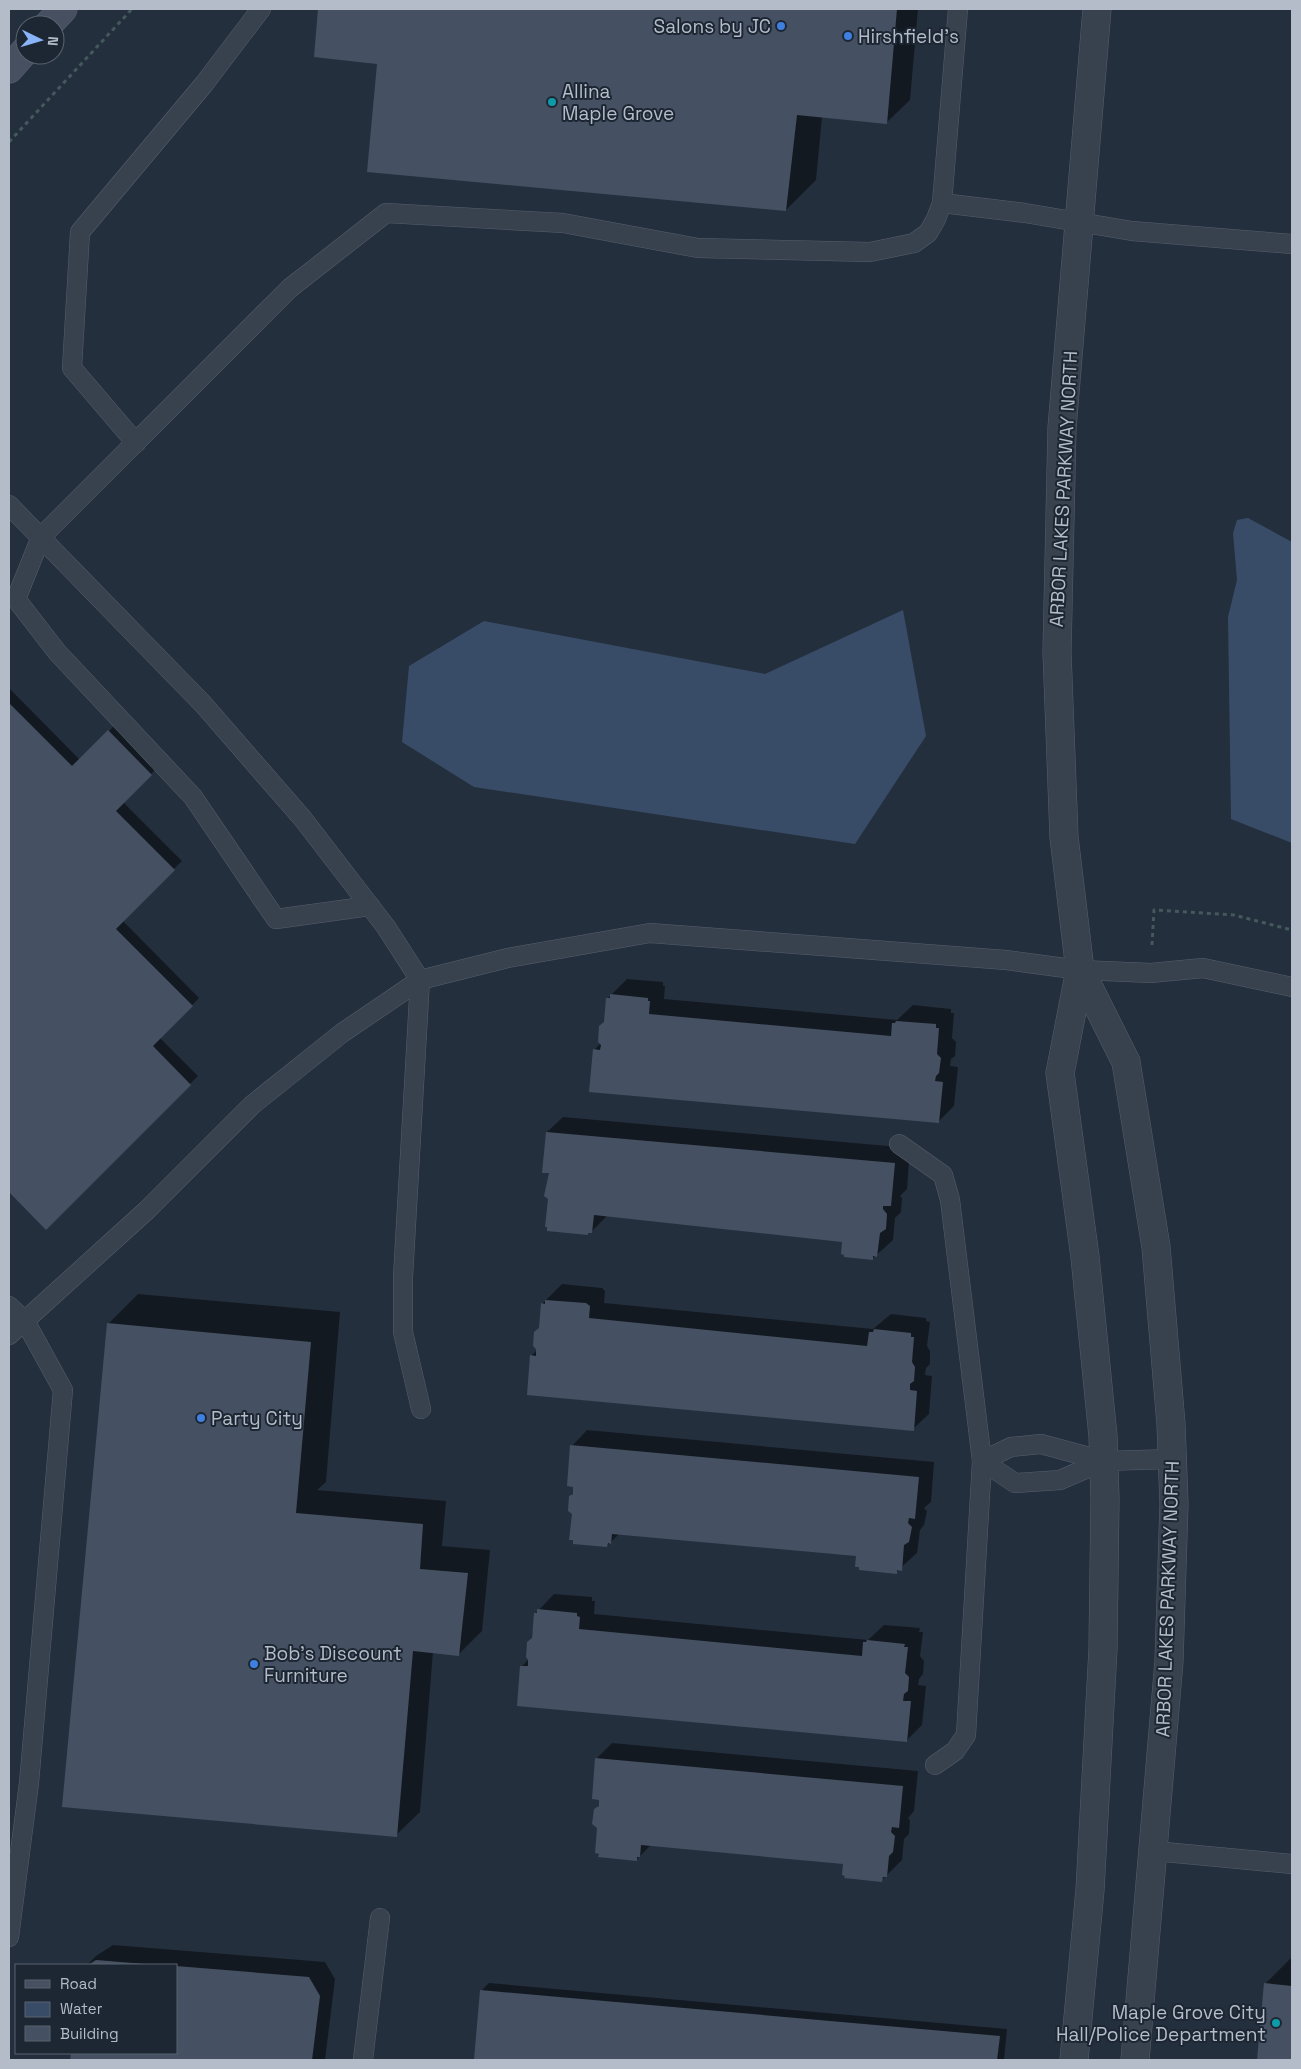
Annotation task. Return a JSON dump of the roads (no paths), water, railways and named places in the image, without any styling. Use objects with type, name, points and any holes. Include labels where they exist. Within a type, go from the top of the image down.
[{"type":"street","name":"ARBOR LAKES PARKWAY NORTH","points":[[1074,2060],[1090,1890],[1103,1649],[1105,1499],[1104,1462],[1085,1257],[1060,1073],[1080,970],[1064,838],[1057,652],[1062,428],[1098,9]]},
{"type":"street","name":"ARBOR LAKES PARKWAY NORTH","points":[[1080,970],[1126,1062],[1156,1246],[1172,1460],[1174,1504],[1169,1661],[1135,2060]]},
{"type":"lane","points":[[136,442],[72,368],[80,232],[204,84],[262,9]]},
{"type":"lane","points":[[370,906],[276,919],[193,797],[57,652],[16,599],[41,537],[290,288],[386,213],[563,223],[698,248],[870,252],[914,244],[928,233],[942,203],[958,9]]},
{"type":"lane","points":[[942,203],[1025,213],[1132,231],[1292,244]]},
{"type":"lane","points":[[9,505],[203,704],[303,819],[386,927],[420,980],[403,1277],[403,1332],[420,1409]]},
{"type":"lane","points":[[9,1335],[147,1210],[252,1105],[342,1032],[420,980],[508,958],[650,933],[1006,960],[1080,970],[1151,973],[1203,968],[1292,987]]},
{"type":"lane","points":[[899,1144],[943,1175],[950,1200],[982,1462],[966,1735],[955,1751],[935,1765]]},
{"type":"lane","points":[[9,1306],[25,1321],[63,1390],[29,1784],[9,1937]]},
{"type":"lane","points":[[982,1462],[1011,1447],[1041,1444],[1104,1462],[1172,1460]]},
{"type":"lane","points":[[982,1462],[1015,1483],[1060,1480],[1104,1462]]},
{"type":"lane","points":[[1154,1851],[1292,1864]]},
{"type":"lane","points":[[363,2060],[380,1918]]},
{"type":"water","points":[[1248,518],[1292,542],[1292,843],[1231,819],[1228,617],[1237,580],[1233,533],[1237,520]]},
{"type":"water","points":[[903,610],[926,736],[855,844],[474,787],[402,742],[409,666],[484,621],[765,674]]},
{"type":"place","name":"Salons by JC","points":[[781,26]]},
{"type":"place","name":"Hirshfield's","points":[[848,36]]},
{"type":"place","name":"Allina Maple Grove","points":[[552,102]]},
{"type":"place","name":"Party City","points":[[201,1418]]},
{"type":"place","name":"Bob's Discount Furniture","points":[[254,1664]]},
{"type":"place","name":"Maple Grove City Hall/Police Department","points":[[1276,2023]]}]
